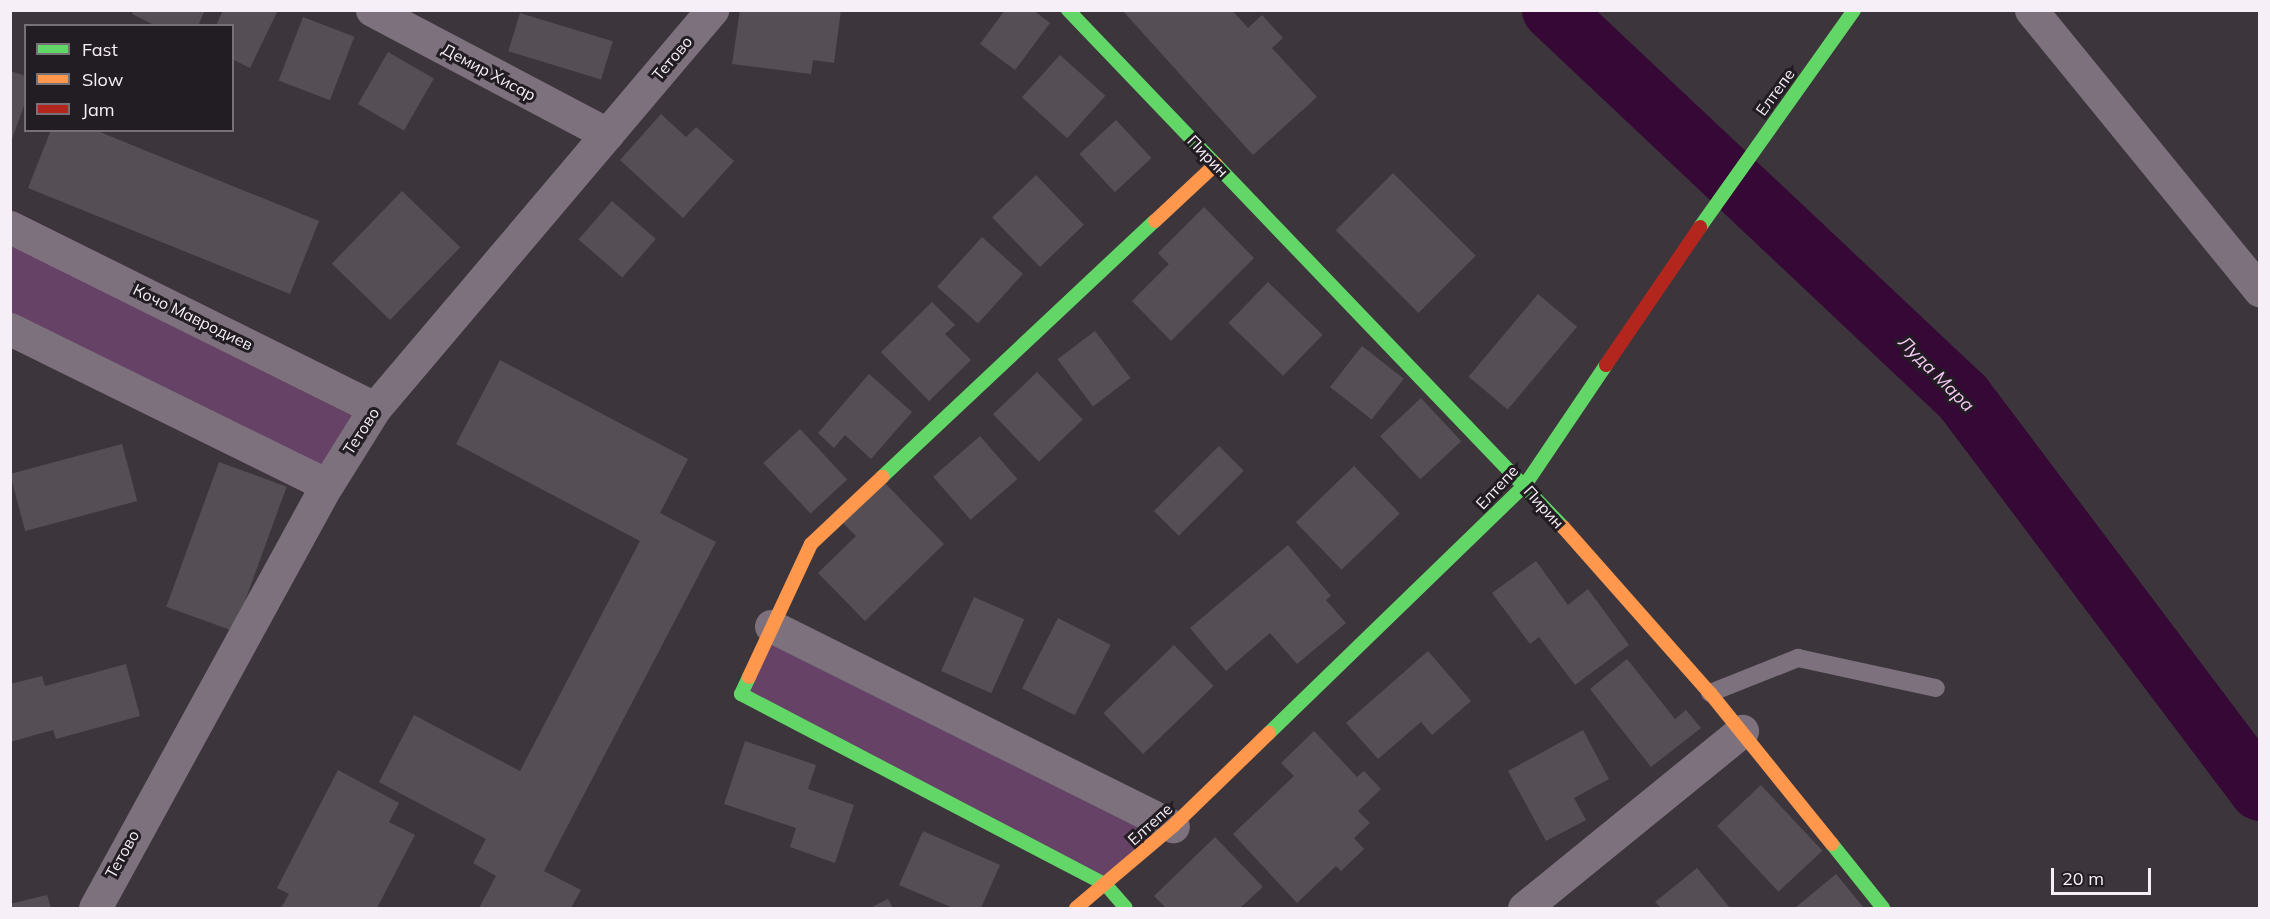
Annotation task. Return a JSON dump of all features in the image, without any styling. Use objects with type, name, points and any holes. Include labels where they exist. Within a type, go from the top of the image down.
[{"type":"street","name":"Демир Хисар","points":[[372,10],[607,134]]},
{"type":"street","name":"Тетово","points":[[95,909],[327,485],[375,408],[712,10]]},
{"type":"street","name":"Пирин","points":[[1068,10],[1525,485],[1710,693],[1883,909]]},
{"type":"street","name":"Елтепе","points":[[1076,909],[1173,826],[1525,485],[1676,261],[1854,10]]},
{"type":"street","points":[[2031,10],[2255,274]]},
{"type":"street","points":[[1126,909],[1106,885],[741,694],[810,544],[1216,164]]},
{"type":"street","name":"Кочо Мавродиев","points":[[10,227],[375,408]]},
{"type":"street","points":[[10,329],[327,485]]},
{"type":"street","points":[[771,626],[1173,826]]},
{"type":"street","points":[[1524,909],[1742,731]]},
{"type":"lane","points":[[1710,693],[1798,658],[1935,688]]},
{"type":"shaded area","points":[[10,227],[375,408],[327,485],[11,329]]},
{"type":"shaded area","points":[[771,626],[1173,826],[1106,885],[741,694]]},
{"type":"building","points":[[134,10],[205,10],[199,24],[152,24],[132,14]]},
{"type":"building","points":[[223,10],[278,10],[250,68],[234,60],[234,24],[217,24]]},
{"type":"building","points":[[740,10],[841,10],[834,63],[813,60],[811,74],[732,64]]},
{"type":"building","points":[[1005,10],[1033,10],[1050,23],[1015,70],[980,44]]},
{"type":"building","points":[[1122,10],[1232,10],[1248,28],[1262,15],[1283,38],[1272,48],[1317,97],[1253,155]]},
{"type":"building","points":[[520,13],[613,41],[601,80],[508,51]]},
{"type":"building","points":[[303,17],[354,37],[330,100],[279,80]]},
{"type":"building","points":[[388,52],[434,78],[404,130],[358,104]]},
{"type":"building","points":[[1060,55],[1105,96],[1067,138],[1022,97]]},
{"type":"building","points":[[10,71],[24,75],[24,106],[11,142]]},
{"type":"building","points":[[661,114],[686,137],[696,127],[734,161],[683,218],[620,160]]},
{"type":"building","points":[[1116,120],[1151,158],[1115,192],[1079,154]]},
{"type":"building","points":[[50,132],[100,132],[319,221],[290,294],[28,188]]},
{"type":"building","points":[[1393,173],[1476,256],[1418,313],[1336,230]]},
{"type":"building","points":[[1036,175],[1084,225],[1040,267],[992,217]]},
{"type":"building","points":[[402,191],[460,247],[390,320],[332,264]]},
{"type":"building","points":[[612,201],[656,239],[622,278],[579,239]]},
{"type":"building","points":[[1204,207],[1254,258],[1171,341],[1132,301],[1169,264],[1158,253]]},
{"type":"building","points":[[982,237],[1023,274],[978,324],[937,287]]},
{"type":"building","points":[[1268,282],[1323,335],[1283,376],[1228,323]]},
{"type":"building","points":[[1538,294],[1577,327],[1508,410],[1469,377]]},
{"type":"building","points":[[932,302],[955,325],[945,334],[971,360],[929,401],[881,352]]},
{"type":"building","points":[[1095,331],[1131,378],[1093,406],[1057,359]]},
{"type":"building","points":[[1362,346],[1404,379],[1372,420],[1330,387]]},
{"type":"building","points":[[500,360],[688,459],[660,513],[716,542],[544,871],[581,890],[571,908],[479,908],[496,876],[473,863],[486,839],[379,782],[414,715],[520,771],[640,541],[456,444]]},
{"type":"building","points":[[1037,372],[1083,419],[1039,462],[993,414]]},
{"type":"building","points":[[869,374],[912,412],[871,459],[845,435],[834,448],[818,433]]},
{"type":"building","points":[[1421,398],[1461,441],[1420,479],[1380,436]]},
{"type":"building","points":[[800,429],[847,479],[810,514],[763,463]]},
{"type":"building","points":[[980,436],[1017,479],[971,520],[933,477]]},
{"type":"building","points":[[122,444],[137,501],[25,531],[10,474]]},
{"type":"building","points":[[1219,446],[1244,471],[1179,536],[1154,511]]},
{"type":"building","points":[[219,462],[287,487],[234,631],[166,607]]},
{"type":"building","points":[[1354,466],[1400,513],[1342,570],[1296,522]]},
{"type":"building","points":[[882,480],[944,544],[865,621],[818,573],[856,536],[841,521]]},
{"type":"building","points":[[1288,545],[1331,596],[1326,600],[1346,623],[1297,664],[1270,633],[1226,671],[1190,628]]},
{"type":"building","points":[[1536,561],[1568,605],[1588,589],[1629,645],[1575,685],[1539,637],[1530,644],[1492,593]]},
{"type":"building","points":[[974,597],[1024,619],[991,693],[941,671]]},
{"type":"building","points":[[1058,618],[1111,645],[1075,715],[1022,688]]},
{"type":"building","points":[[1174,645],[1214,686],[1143,754],[1104,713]]},
{"type":"building","points":[[1428,651],[1471,701],[1432,735],[1421,722],[1378,759],[1346,723]]},
{"type":"building","points":[[1627,659],[1675,719],[1686,710],[1701,728],[1651,767],[1590,689]]},
{"type":"building","points":[[126,664],[140,716],[56,739],[53,730],[10,742],[10,684],[42,676],[45,686]]},
{"type":"building","points":[[1583,730],[1609,779],[1574,798],[1586,820],[1546,841],[1508,771]]},
{"type":"building","points":[[1314,731],[1357,777],[1364,771],[1381,789],[1358,811],[1370,823],[1354,838],[1364,849],[1341,871],[1336,866],[1297,903],[1233,834],[1294,776],[1281,763]]},
{"type":"building","points":[[745,741],[816,765],[808,789],[854,805],[835,863],[790,847],[796,828],[724,804]]},
{"type":"building","points":[[338,770],[399,803],[389,822],[415,835],[377,908],[281,908],[289,894],[277,888]]},
{"type":"building","points":[[1761,785],[1822,851],[1778,892],[1717,826]]},
{"type":"building","points":[[923,831],[1000,865],[981,908],[953,908],[899,885]]},
{"type":"building","points":[[1215,837],[1263,887],[1240,908],[1166,908],[1154,896]]},
{"type":"building","points":[[1697,868],[1730,908],[1661,908],[1655,902]]},
{"type":"building","points":[[1836,874],[1864,908],[1795,908]]},
{"type":"building","points":[[47,895],[51,908],[10,908],[10,904]]},
{"type":"building","points":[[888,899],[893,908],[870,908]]},
{"type":"waterway","name":"Луда Мара","points":[[1552,10],[1963,397],[2260,791]]},
{"type":"traffic: fast","points":[[1068,10],[1563,527]]},
{"type":"traffic: fast","points":[[1700,227],[1854,10]]},
{"type":"traffic: fast","points":[[882,477],[1155,221]]},
{"type":"traffic: fast","points":[[1269,733],[1525,485],[1606,365]]},
{"type":"traffic: fast","points":[[749,677],[741,694],[1106,885],[1126,908]]},
{"type":"traffic: fast","points":[[1832,844],[1883,908]]},
{"type":"traffic: slow","points":[[1155,221],[1216,164]]},
{"type":"traffic: slow","points":[[749,677],[811,544],[882,477]]},
{"type":"traffic: slow","points":[[1563,527],[1710,693],[1832,844]]},
{"type":"traffic: slow","points":[[1076,908],[1173,826],[1269,733]]},
{"type":"traffic: jam","points":[[1606,365],[1700,227]]}]
